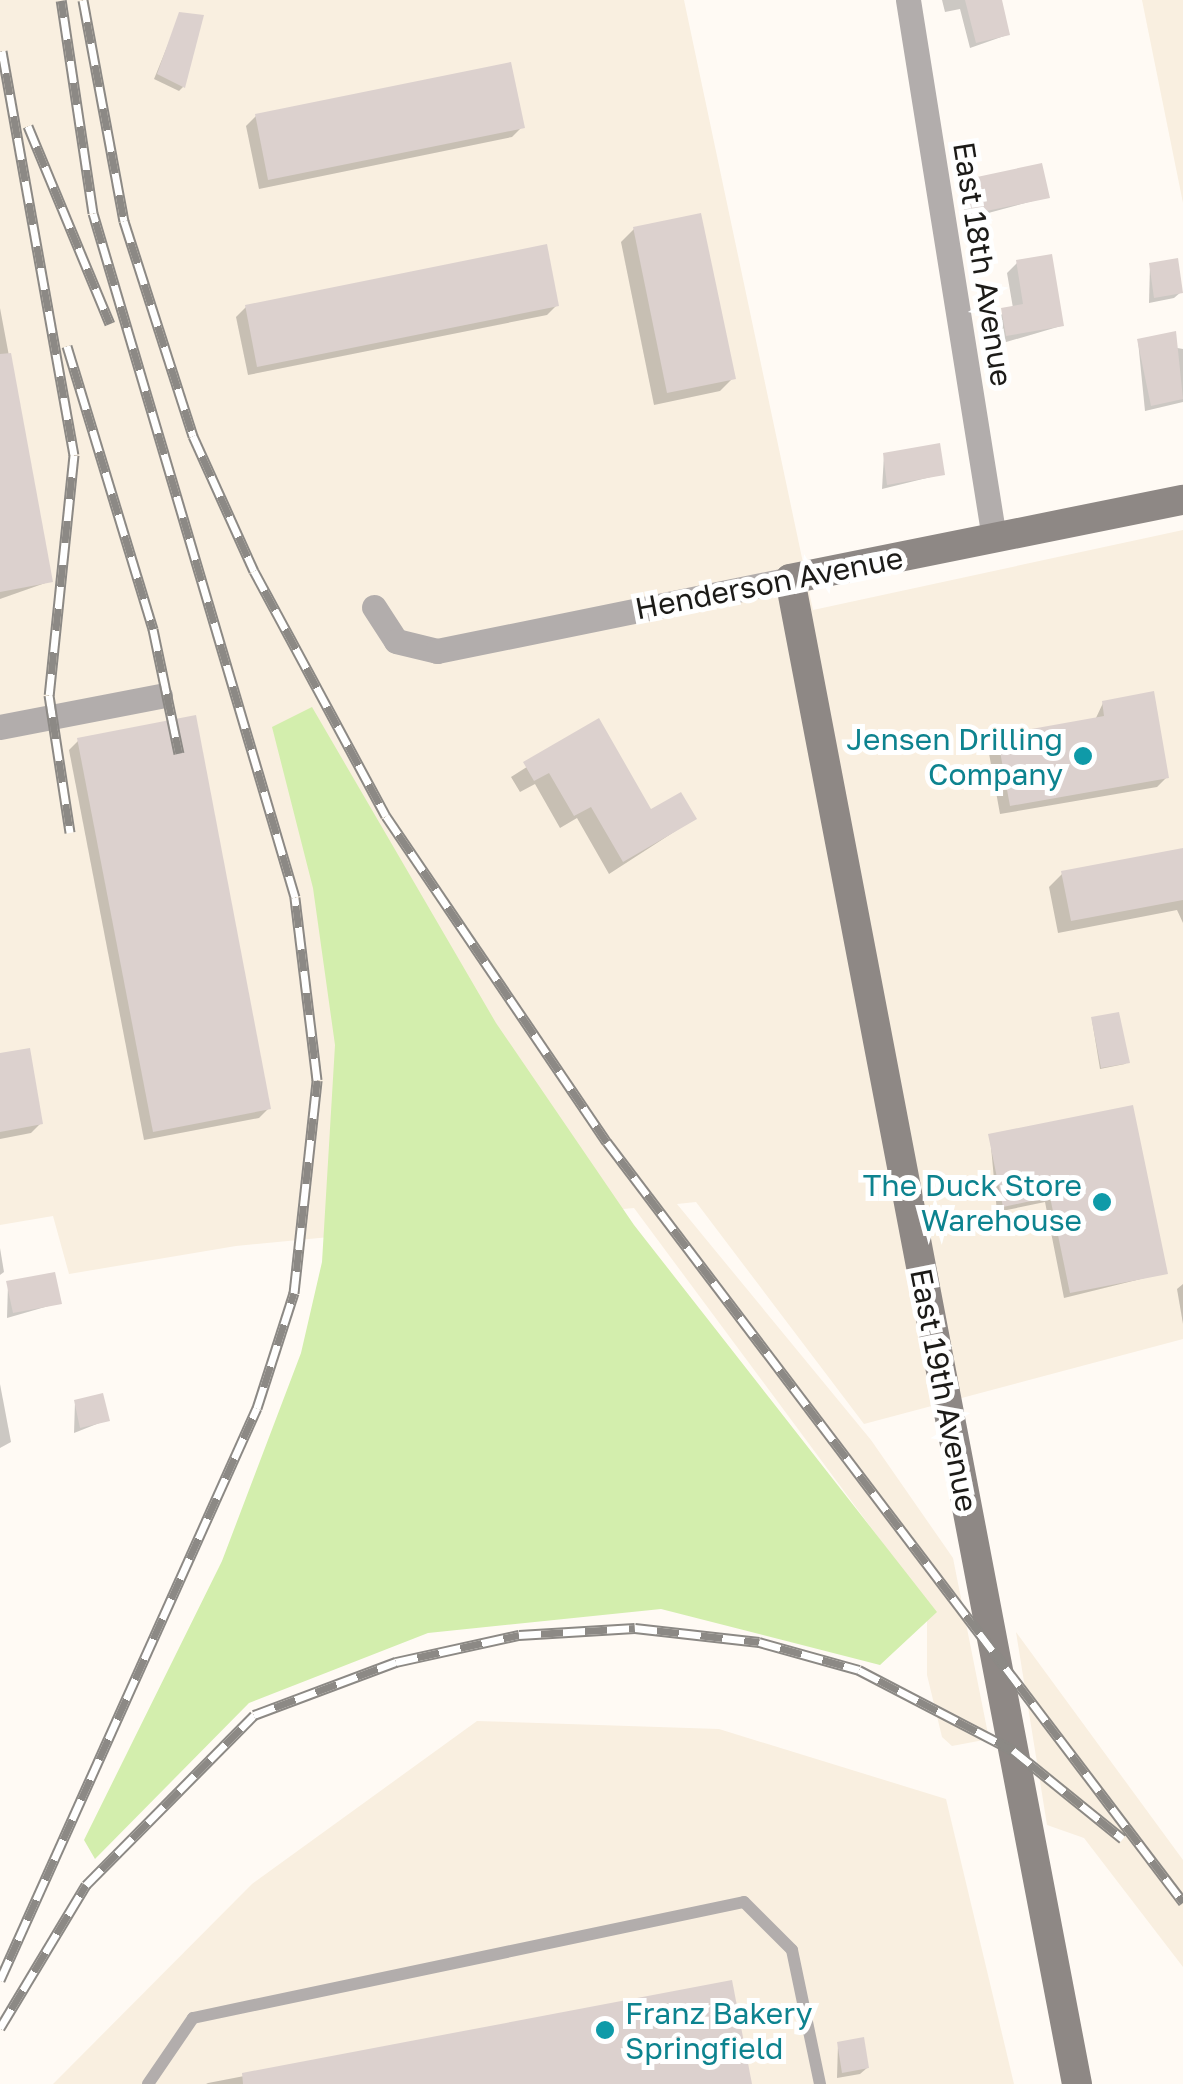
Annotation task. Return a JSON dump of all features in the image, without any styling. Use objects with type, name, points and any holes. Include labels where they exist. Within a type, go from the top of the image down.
[{"type":"street","name":"East 18th Avenue","points":[[908,0],[994,538]]},
{"type":"street","name":"Henderson Avenue","points":[[374,607],[396,642],[437,651],[1183,500]]},
{"type":"street","name":"East 19th Avenue","points":[[790,578],[1077,2084]]},
{"type":"street","points":[[0,727],[160,696]]},
{"type":"lane","points":[[148,2084],[193,2018],[744,1902],[792,1950],[820,2084]]},
{"type":"shaded area","points":[[0,0],[684,0],[813,610],[1183,530],[1183,1339],[864,1424],[696,1202],[677,1204],[871,1440],[953,1558],[989,1739],[952,1746],[942,1737],[927,1675],[927,1603],[634,1208],[236,1246],[69,1274],[53,1216],[0,1225]]},
{"type":"shaded area","points":[[1142,0],[1183,0],[1183,203]]},
{"type":"shaded area","points":[[1016,1632],[1183,1860],[1183,1967],[1084,1838],[1047,1825]]},
{"type":"shaded area","points":[[477,1721],[719,1729],[946,1799],[1014,2084],[53,2084],[252,1884]]},
{"type":"green space","points":[[312,707],[496,1023],[634,1225],[937,1612],[880,1665],[661,1609],[428,1633],[249,1703],[95,1859],[84,1840],[222,1561],[301,1353],[322,1262],[335,1045],[313,888],[272,727]]},
{"type":"building","points":[[965,0],[1002,0],[1010,35],[976,43]]},
{"type":"building","points":[[179,12],[204,15],[185,88],[157,74]]},
{"type":"building","points":[[511,62],[525,128],[268,180],[255,114]]},
{"type":"building","points":[[1042,163],[1050,198],[972,214],[967,193],[980,190],[977,177]]},
{"type":"building","points":[[701,213],[736,379],[667,393],[633,227]]},
{"type":"building","points":[[547,244],[559,306],[257,367],[245,305]]},
{"type":"building","points":[[1052,254],[1064,326],[1006,336],[1001,308],[1023,304],[1016,260]]},
{"type":"building","points":[[1178,258],[1183,293],[1154,298],[1149,263]]},
{"type":"building","points":[[1176,331],[1183,399],[1151,406],[1137,339]]},
{"type":"building","points":[[11,353],[53,582],[0,592],[0,354]]},
{"type":"building","points":[[940,443],[945,475],[887,485],[883,453]]},
{"type":"building","name":"Jensen Drilling Company","points":[[1154,691],[1169,778],[1010,806],[997,735],[1104,716],[1102,701]]},
{"type":"building","points":[[196,715],[271,1109],[153,1132],[77,738]]},
{"type":"building","points":[[599,718],[651,809],[681,792],[697,819],[623,862],[591,807],[574,816],[549,773],[534,781],[523,762]]},
{"type":"building","points":[[1183,848],[1183,900],[1071,921],[1061,871]]},
{"type":"building","points":[[1119,1012],[1130,1063],[1101,1068],[1091,1017]]},
{"type":"building","points":[[30,1048],[43,1124],[0,1132],[0,1053]]},
{"type":"building","name":"The Duck Store Warehouse","points":[[1133,1105],[1168,1274],[1070,1293],[1050,1197],[1003,1207],[988,1134]]},
{"type":"building","points":[[55,1272],[62,1304],[13,1313],[6,1281]]},
{"type":"building","points":[[103,1393],[110,1421],[80,1428],[74,1400]]},
{"type":"building","name":"Franz Bakery Springfield","points":[[732,1980],[752,2084],[243,2084],[242,2073]]},
{"type":"building","points":[[864,2037],[869,2068],[842,2073],[837,2042]]},
{"type":"railway","points":[[0,1980],[257,1408],[294,1293],[317,1080],[295,897],[93,213],[61,0]]},
{"type":"railway","points":[[83,0],[124,221],[193,436],[254,571],[386,816],[607,1142],[1183,1902]]},
{"type":"railway","points":[[2,51],[74,455],[49,695],[70,832]]},
{"type":"railway","points":[[28,126],[110,324]]},
{"type":"railway","points":[[67,346],[153,629],[179,753]]},
{"type":"railway","points":[[0,2028],[86,1885],[254,1715],[396,1662],[519,1635],[635,1628],[759,1642],[859,1670],[1013,1750],[1123,1839]]},
{"type":"place","name":"Jensen Drilling Company","points":[[1083,756]]},
{"type":"place","name":"The Duck Store Warehouse","points":[[1102,1202]]},
{"type":"place","name":"Franz Bakery Springfield","points":[[605,2030]]}]
